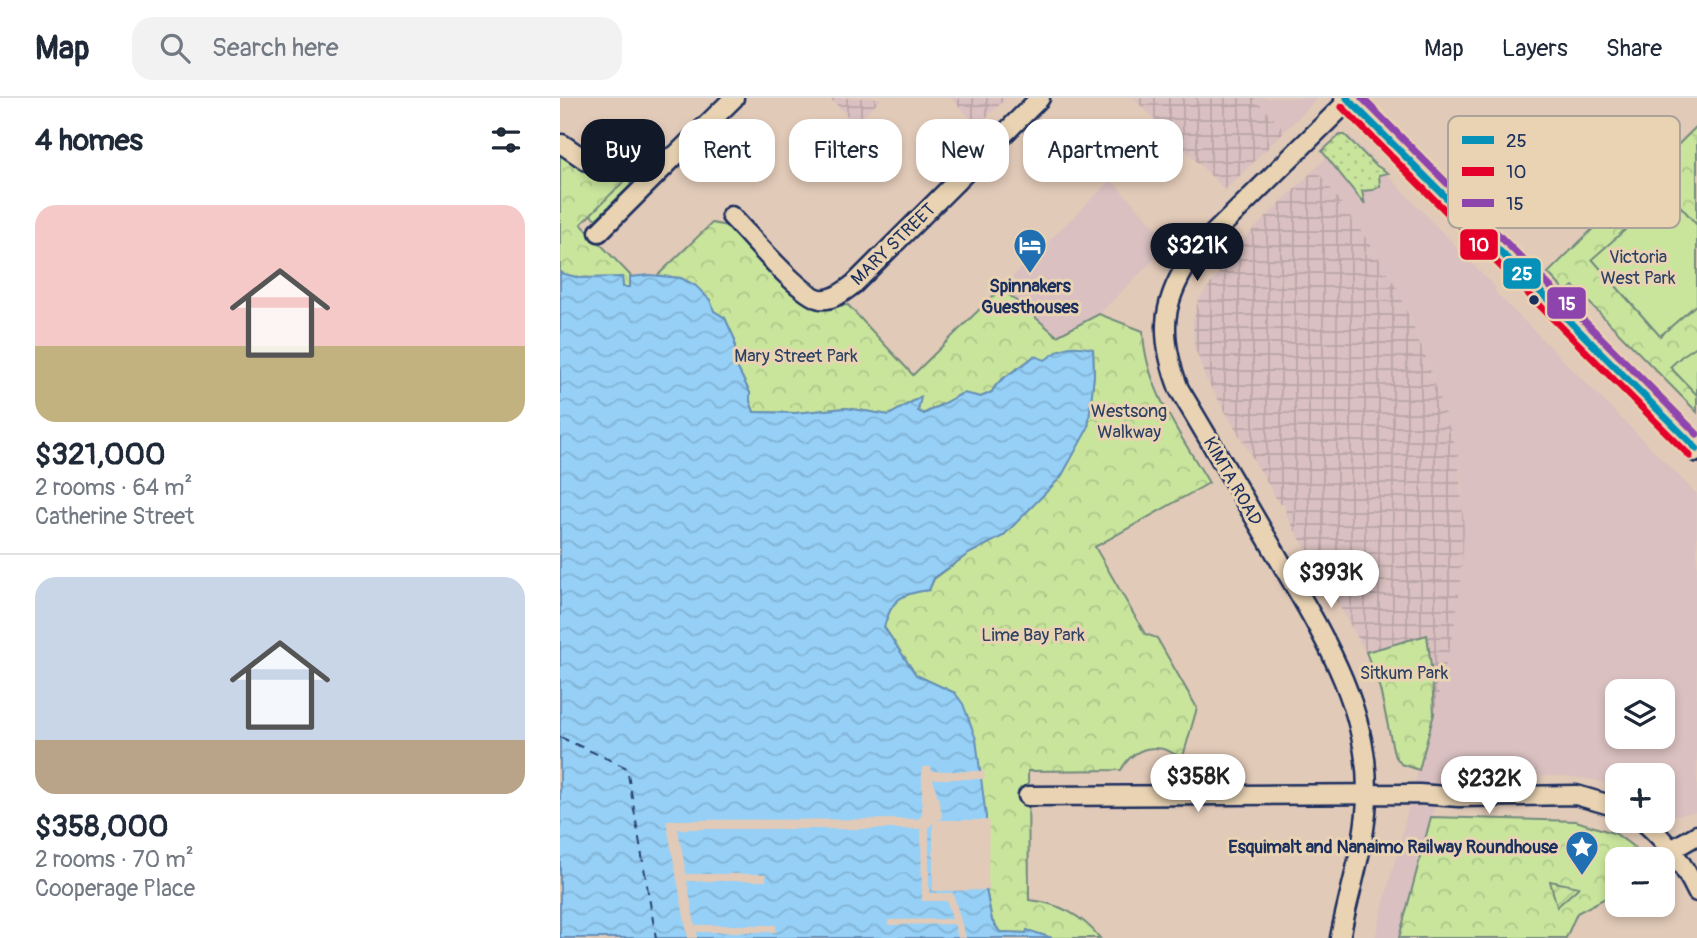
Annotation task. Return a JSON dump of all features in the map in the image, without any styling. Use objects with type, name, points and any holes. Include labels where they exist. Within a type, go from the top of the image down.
[{"type":"main road","points":[[1350,99],[1448,198]]},
{"type":"main road","points":[[1478,228],[1697,449]]},
{"type":"street","points":[[599,232],[734,98]]},
{"type":"street","name":"MARY STREET","points":[[731,216],[800,287],[818,299],[832,299],[854,284],[1040,98]]},
{"type":"street","name":"KIMTA ROAD","points":[[1340,938],[1364,827],[1368,794],[1361,731],[1352,696],[1339,666],[1179,390],[1168,355],[1165,328],[1169,300],[1179,274],[1198,250],[1350,99]]},
{"type":"street","points":[[562,144],[587,160],[614,168],[636,169],[675,156]]},
{"type":"street","points":[[1028,796],[1577,795],[1605,803]]},
{"type":"street","points":[[1656,833],[1671,847]]},
{"type":"street","points":[[1675,848],[1697,835]]},
{"type":"street","points":[[1675,853],[1697,892]]},
{"type":"shaded area","points":[[830,98],[882,98],[860,119],[850,119]]},
{"type":"shaded area","points":[[951,98],[1006,98],[985,119],[971,119]]},
{"type":"shaded area","points":[[1133,98],[1254,98],[1285,131],[1225,190],[1183,148],[1183,119],[1154,119]]},
{"type":"shaded area","points":[[1254,98],[1314,98],[1316,100],[1285,131]]},
{"type":"shaded area","points":[[1349,135],[1496,288],[1494,291],[1697,494],[1697,812],[1675,815],[1675,763],[1605,763],[1605,783],[1563,776],[1443,774],[1399,938],[1375,938],[1453,634],[1463,556],[1462,491],[1458,454],[1426,357],[1408,312],[1373,248],[1316,168]]},
{"type":"shaded area","points":[[1316,168],[1373,248],[1398,290],[1426,357],[1458,454],[1464,529],[1461,582],[1453,634],[1434,714],[1427,635],[1366,652],[1286,515],[1285,505],[1279,503],[1205,377],[1194,345],[1193,323],[1198,301],[1223,267],[1229,264],[1224,258]]},
{"type":"shaded area","points":[[1109,182],[1113,182],[1171,243],[1099,314],[1058,336],[1001,288]]},
{"type":"green space","name":"Victoria West Park","points":[[1697,126],[1697,412],[1573,286],[1566,292],[1548,273],[1594,228],[1680,228],[1680,143]]},
{"type":"green space","points":[[1340,135],[1345,135],[1374,164],[1388,173],[1379,175],[1380,186],[1362,191],[1365,205],[1322,151]]},
{"type":"green space","points":[[560,155],[581,167],[581,182],[623,182],[581,224],[632,277],[630,287],[623,287],[622,278],[580,278],[560,273]]},
{"type":"green space","points":[[560,176],[581,177],[581,182],[630,182],[631,185],[596,219],[585,211]]},
{"type":"green space","points":[[1680,206],[1697,225],[1697,304],[1660,336],[1592,259],[1627,228],[1680,228]]},
{"type":"green space","points":[[712,223],[732,227],[832,306],[848,305],[913,375],[1001,288],[1057,336],[1099,314],[1143,331],[1145,352],[1157,391],[1176,429],[1209,483],[1095,547],[1145,634],[1157,638],[1197,708],[1182,760],[1165,750],[1148,748],[1133,756],[1121,770],[1028,771],[1029,900],[1068,911],[1085,922],[1100,938],[1052,938],[1027,930],[1027,933],[1000,932],[992,920],[984,879],[986,817],[955,693],[916,675],[884,627],[890,610],[899,599],[911,593],[929,590],[934,579],[968,554],[1003,536],[1061,477],[1088,427],[1094,375],[1093,349],[1060,350],[1045,361],[1034,356],[1004,377],[992,392],[981,397],[963,393],[923,414],[918,411],[920,397],[889,415],[846,408],[795,413],[754,412],[750,393],[735,363],[735,340],[725,318],[714,311],[710,300],[681,278],[657,276]]},
{"type":"green space","points":[[1697,346],[1697,395],[1670,367]]},
{"type":"green space","name":"Sitkum Park","points":[[1427,635],[1434,714],[1419,770],[1401,764],[1394,754],[1380,689],[1366,652]]},
{"type":"green space","points":[[1431,817],[1576,821],[1605,830],[1605,833],[1616,834],[1634,847],[1605,847],[1605,898],[1577,913],[1566,938],[1399,938]]},
{"type":"green space","points":[[1550,881],[1579,887],[1557,907]]},
{"type":"water","points":[[560,273],[580,278],[622,277],[623,287],[630,287],[630,277],[650,275],[681,278],[695,285],[710,300],[714,311],[725,318],[735,340],[735,363],[750,393],[754,412],[795,413],[846,408],[889,415],[921,397],[918,411],[924,414],[963,393],[981,397],[992,392],[1004,377],[1034,356],[1045,360],[1068,347],[1093,349],[1094,375],[1088,428],[1061,477],[1003,536],[968,554],[934,578],[929,590],[899,599],[890,610],[884,627],[916,675],[955,693],[963,704],[976,739],[986,817],[984,879],[992,921],[1000,932],[1026,933],[1027,930],[1052,938],[560,938]]},
{"type":"pier","points":[[922,767],[931,767],[932,771],[984,771],[985,779],[933,779],[942,819],[933,820],[989,820],[990,890],[933,891],[933,822],[929,828],[929,893],[953,893],[966,938],[958,938],[954,924],[888,925],[888,920],[952,919],[947,901],[922,901],[921,829],[678,829],[686,874],[766,874],[766,881],[687,881],[695,925],[776,925],[776,932],[697,932],[697,938],[688,938],[666,820],[918,819],[922,815]]},
{"type":"ferry route","points":[[560,737],[627,768],[656,938]]},
{"type":"transit line","name":"25","points":[[1347,98],[1448,199]]},
{"type":"transit line","name":"15","points":[[1362,98],[1448,184]]},
{"type":"transit line","name":"10","points":[[1342,107],[1448,213]]},
{"type":"transit line","name":"10","points":[[1463,228],[1690,456]]},
{"type":"transit line","name":"25","points":[[1477,228],[1697,449]]},
{"type":"transit line","name":"15","points":[[1492,228],[1697,434]]},
{"type":"place","name":"Spinnakers Guesthouses","points":[[1030,275]]},
{"type":"place","name":"Esquimalt and Nanaimo Railway Roundhouse","points":[[1582,877]]},
{"type":"park label","name":"Mary Street Park","points":[[796,356]]},
{"type":"park label","name":"Westsong Walkway","points":[[1129,421]]},
{"type":"park label","name":"Lime Bay Park","points":[[1033,635]]}]
